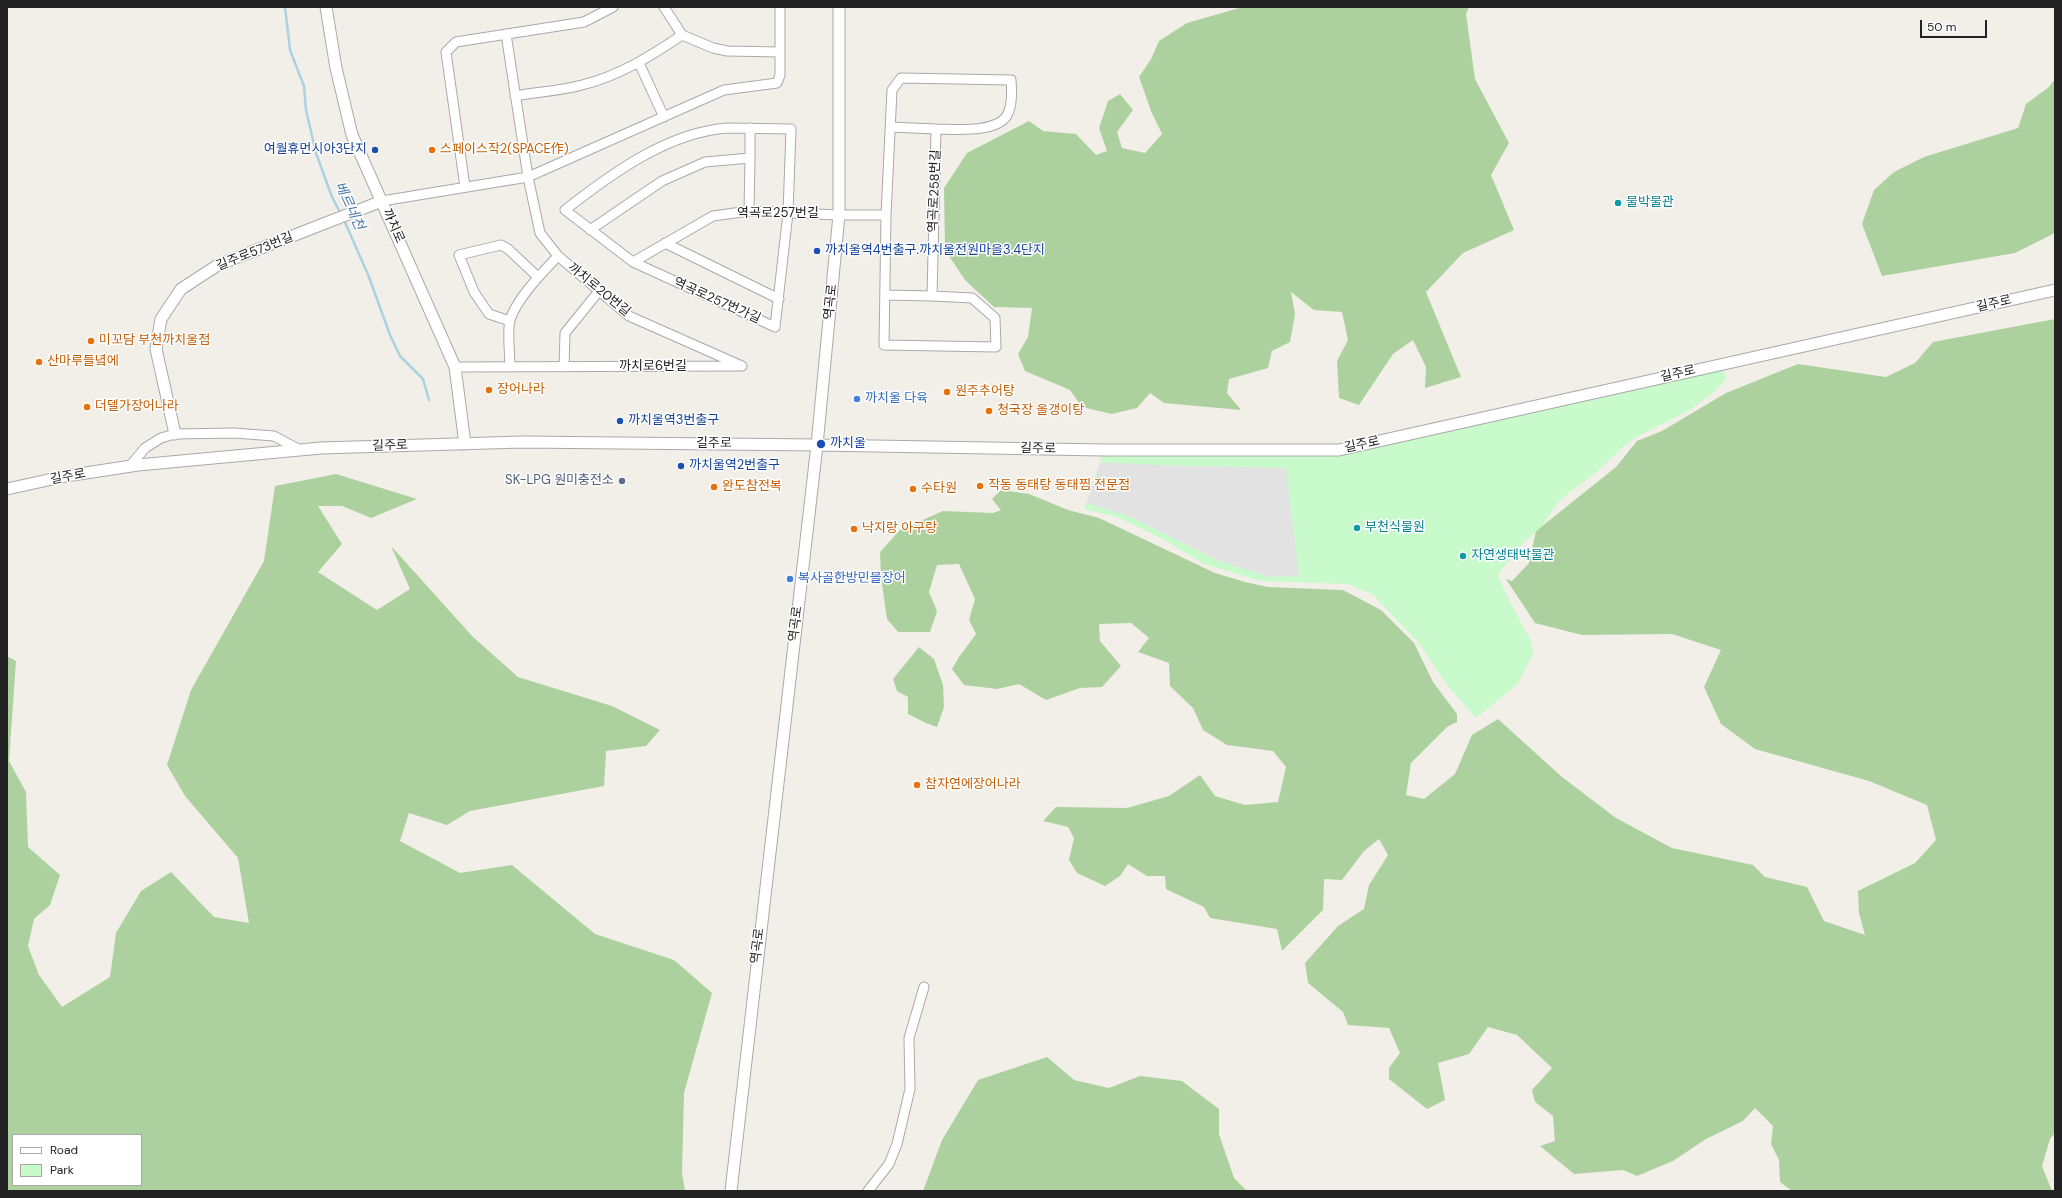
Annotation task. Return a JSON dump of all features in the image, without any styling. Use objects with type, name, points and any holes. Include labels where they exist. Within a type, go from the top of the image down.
[{"type":"street","name":"까치로","points":[[326,7],[336,68],[352,135],[455,367],[465,444]]},
{"type":"street","points":[[465,187],[446,52],[456,42],[584,22],[613,7]]},
{"type":"street","points":[[664,7],[682,35],[713,48],[727,51],[780,52]]},
{"type":"street","points":[[382,201],[528,177],[724,90],[777,84],[780,75],[780,7]]},
{"type":"street","name":"역곡로","points":[[731,1191],[817,445],[839,215],[839,7]]},
{"type":"street","name":"까치로20번길","points":[[506,34],[528,177],[540,233],[558,256],[629,316],[742,366]]},
{"type":"street","points":[[516,96],[582,85],[639,63],[682,35]]},
{"type":"street","points":[[639,63],[664,117]]},
{"type":"street","points":[[885,295],[972,298],[995,318],[996,347],[884,345],[886,214],[890,127],[892,90],[901,78],[1011,80],[1012,99],[1006,116],[992,127],[936,129],[890,127]]},
{"type":"street","points":[[749,211],[750,128]]},
{"type":"street","name":"역곡로257번가길","points":[[750,128],[791,129],[788,213],[775,327],[633,262],[565,210],[607,177],[682,137],[708,129],[750,128]]},
{"type":"street","name":"역곡로258번길","points":[[932,296],[936,129]]},
{"type":"street","points":[[590,230],[669,178],[705,162],[750,158]]},
{"type":"street","name":"길주로573번길","points":[[175,434],[156,349],[161,319],[181,289],[218,266],[382,201]]},
{"type":"street","name":"역곡로257번길","points":[[633,262],[713,216],[749,211],[839,215]]},
{"type":"street","points":[[839,215],[886,214]]},
{"type":"street","points":[[666,243],[779,299]]},
{"type":"street","points":[[510,322],[489,314],[474,292],[458,255],[501,245],[508,249],[538,277]]},
{"type":"street","points":[[510,367],[510,322],[516,307],[538,277],[558,256]]},
{"type":"street","points":[[564,367],[565,333],[599,290]]},
{"type":"street","name":"길주로","points":[[7,489],[66,476],[130,466],[300,450],[522,442],[1104,450],[1339,450],[2055,290]]},
{"type":"street","name":"까치로6번길","points":[[455,367],[742,366]]},
{"type":"street","points":[[130,466],[145,448],[161,438],[175,434],[234,432],[274,436],[300,450]]},
{"type":"street","points":[[868,1191],[888,1164],[897,1144],[910,1089],[908,1038],[924,987]]},
{"type":"green space","points":[[1243,7],[1469,7],[1466,14],[1475,79],[1509,143],[1491,175],[1514,230],[1463,253],[1426,292],[1461,377],[1425,388],[1426,367],[1413,340],[1393,354],[1359,405],[1339,398],[1337,361],[1348,340],[1342,312],[1314,310],[1291,292],[1295,314],[1290,342],[1272,351],[1268,368],[1229,379],[1227,393],[1241,410],[1164,403],[1150,393],[1137,408],[1112,414],[1082,407],[1070,390],[1025,371],[1018,354],[1028,337],[1032,308],[994,307],[965,280],[945,250],[944,188],[967,153],[1029,121],[1043,131],[1076,134],[1096,155],[1107,151],[1099,128],[1108,101],[1120,94],[1133,110],[1117,132],[1122,148],[1145,153],[1162,134],[1151,111],[1139,77],[1151,59],[1159,41],[1187,23]]},
{"type":"green space","points":[[2055,79],[2055,233],[2015,253],[1882,276],[1862,224],[1874,190],[1894,172],[1924,157],[2018,128],[2026,104],[2049,87]]},
{"type":"green space","points":[[2055,319],[2055,1133],[2050,1139],[2042,1166],[2052,1191],[1792,1191],[1780,1182],[1779,1160],[1771,1144],[1773,1126],[1755,1108],[1743,1121],[1706,1139],[1673,1161],[1637,1176],[1623,1170],[1574,1174],[1540,1146],[1555,1141],[1553,1116],[1535,1102],[1532,1090],[1552,1068],[1517,1035],[1488,1027],[1469,1054],[1438,1063],[1445,1100],[1427,1109],[1389,1079],[1389,1068],[1400,1053],[1389,1028],[1348,1025],[1343,1012],[1308,983],[1305,963],[1338,926],[1364,909],[1369,885],[1388,855],[1379,839],[1364,851],[1342,880],[1324,879],[1323,910],[1282,951],[1277,929],[1210,918],[1204,907],[1166,889],[1165,876],[1147,876],[1128,864],[1120,876],[1105,886],[1077,873],[1069,860],[1074,838],[1068,827],[1043,821],[1056,807],[1127,808],[1169,796],[1200,775],[1215,796],[1245,805],[1278,802],[1286,767],[1273,751],[1227,745],[1203,730],[1193,708],[1170,686],[1169,663],[1138,652],[1149,638],[1131,623],[1099,624],[1100,641],[1121,666],[1102,687],[1080,688],[1046,700],[1019,684],[997,689],[964,685],[952,669],[976,634],[969,620],[975,599],[959,564],[937,565],[929,592],[937,611],[930,632],[898,632],[887,619],[881,577],[880,552],[900,530],[943,511],[993,513],[1001,510],[992,499],[1001,490],[1029,494],[1068,510],[1099,518],[1215,573],[1245,582],[1268,587],[1343,590],[1381,610],[1414,643],[1433,682],[1457,714],[1457,722],[1447,727],[1411,763],[1406,795],[1424,799],[1455,774],[1472,735],[1498,719],[1562,777],[1616,818],[1672,848],[1753,865],[1765,877],[1807,887],[1824,921],[1865,935],[1859,913],[1858,891],[1915,863],[1936,840],[1927,805],[1869,781],[1755,749],[1721,724],[1704,687],[1721,650],[1672,634],[1582,635],[1535,623],[1506,579],[1512,581],[1529,563],[1536,531],[1616,467],[1637,441],[1662,431],[1726,393],[1798,364],[1886,377],[1915,363],[1933,342]]},
{"type":"green space","points":[[1722,364],[1726,379],[1714,392],[1691,409],[1635,438],[1623,447],[1599,470],[1560,500],[1541,527],[1517,549],[1498,575],[1504,590],[1531,641],[1533,654],[1518,684],[1476,718],[1447,685],[1417,641],[1372,594],[1347,584],[1261,581],[1204,564],[1163,539],[1117,517],[1084,509],[1104,450],[1339,450]]},
{"type":"green space","points":[[336,474],[417,499],[371,518],[342,506],[318,506],[342,544],[318,572],[377,610],[410,589],[391,546],[473,637],[518,677],[612,706],[660,730],[646,746],[606,751],[604,786],[470,811],[447,825],[409,813],[400,841],[460,873],[512,865],[595,934],[674,960],[712,993],[684,1093],[682,1173],[685,1191],[7,1191],[7,656],[16,661],[9,761],[26,792],[28,847],[60,875],[50,905],[34,919],[28,946],[39,975],[62,1007],[110,977],[116,933],[141,891],[171,872],[214,917],[249,923],[238,858],[185,796],[167,765],[191,690],[264,561],[275,486]]},
{"type":"green space","points":[[919,647],[934,659],[943,685],[944,707],[937,727],[908,714],[908,697],[897,691],[893,679]]},
{"type":"green space","points":[[1047,1057],[1074,1080],[1109,1088],[1140,1076],[1182,1081],[1219,1109],[1219,1134],[1234,1178],[1247,1191],[923,1191],[942,1140],[978,1080]]},
{"type":"shaded area","points":[[1100,462],[1154,465],[1286,468],[1299,576],[1269,577],[1219,561],[1133,518],[1087,503]]},
{"type":"waterway","name":"베르네천","points":[[285,7],[290,50],[304,86],[306,110],[316,153],[332,197],[341,214]]},
{"type":"waterway","name":"베르네천","points":[[344,220],[369,277],[390,335],[400,356],[423,379],[429,400]]},
{"type":"place","name":"여월휴먼시아3단지","points":[[375,150]]},
{"type":"place","name":"스페이스작2(SPACE作)","points":[[432,150]]},
{"type":"place","name":"물박물관","points":[[1618,203]]},
{"type":"place","name":"까치울역4번출구.까치울전원마을3.4단지","points":[[817,251]]},
{"type":"place","name":"미꼬담 부천까치울점","points":[[91,341]]},
{"type":"place","name":"산마루들녘에","points":[[39,362]]},
{"type":"place","name":"장어나라","points":[[489,390]]},
{"type":"place","name":"원주추어탕","points":[[947,392]]},
{"type":"place","name":"까치울 다육","points":[[857,399]]},
{"type":"place","name":"더델가장어나라","points":[[87,407]]},
{"type":"place","name":"청국장 올갱이탕","points":[[989,411]]},
{"type":"place","name":"까치울역3번출구","points":[[620,421]]},
{"type":"place","name":"까치울","points":[[821,444]]},
{"type":"place","name":"까치울역2번출구","points":[[681,466]]},
{"type":"place","name":"SK-LPG 원미충전소","points":[[622,481]]},
{"type":"place","name":"작동 동태탕 동태찜 전문점","points":[[980,486]]},
{"type":"place","name":"완도참전복","points":[[714,487]]},
{"type":"place","name":"수타원","points":[[913,489]]},
{"type":"place","name":"부천식물원","points":[[1357,528]]},
{"type":"place","name":"낙지랑 아구랑","points":[[854,529]]},
{"type":"place","name":"자연생태박물관","points":[[1463,556]]},
{"type":"place","name":"복사골한방민믈장어","points":[[790,579]]},
{"type":"place","name":"참자연에장어나라","points":[[917,785]]}]
